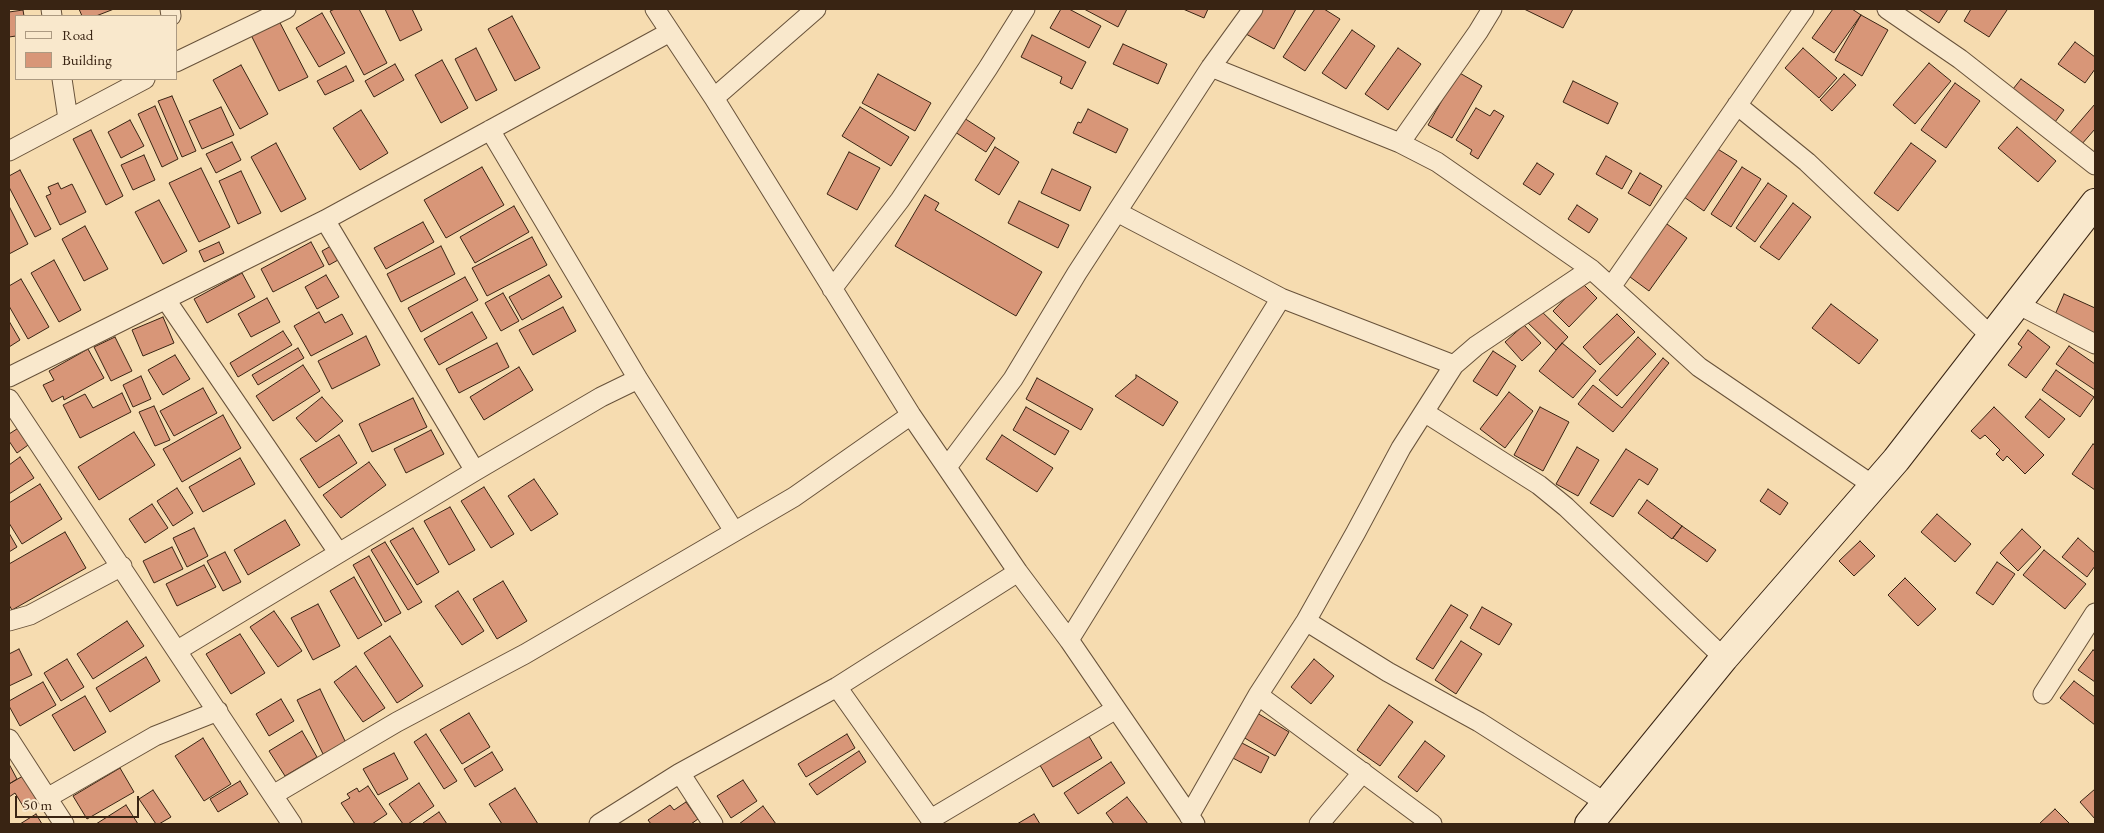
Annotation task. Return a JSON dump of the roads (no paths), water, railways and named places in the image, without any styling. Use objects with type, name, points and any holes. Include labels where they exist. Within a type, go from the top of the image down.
[{"type":"main road","points":[[1588,824],[1724,658],[1874,486],[2095,204]]},
{"type":"street","points":[[178,59],[286,9]]},
{"type":"street","points":[[655,9],[714,98],[911,415],[1018,572],[1069,640],[1192,820],[1258,695],[1306,621],[1401,448],[1454,365],[1476,346],[1591,269]]},
{"type":"street","points":[[714,98],[816,9]]},
{"type":"street","points":[[832,289],[900,200],[1025,9]]},
{"type":"street","points":[[947,468],[1013,379],[1077,273],[1211,67],[1253,9]]},
{"type":"street","points":[[1400,143],[1492,9]]},
{"type":"street","points":[[1611,287],[1804,9]]},
{"type":"street","points":[[1887,9],[1960,58],[2095,164]]},
{"type":"street","points":[[9,377],[325,220],[670,32]]},
{"type":"street","points":[[1211,67],[1400,143],[1438,162],[1591,269],[1699,367],[1874,486]]},
{"type":"street","points":[[62,80],[68,119]]},
{"type":"street","points":[[9,151],[143,80]]},
{"type":"street","points":[[1737,105],[1807,162],[1992,337]]},
{"type":"street","points":[[490,130],[638,379],[734,531]]},
{"type":"street","points":[[1117,212],[1281,298],[1454,365]]},
{"type":"street","points":[[325,220],[475,471]]},
{"type":"street","points":[[1069,640],[1281,298]]},
{"type":"street","points":[[166,300],[338,552]]},
{"type":"street","points":[[2017,304],[2095,344]]},
{"type":"street","points":[[178,650],[475,471],[601,397],[638,379]]},
{"type":"street","points":[[9,399],[178,650],[292,824]]},
{"type":"street","points":[[1424,412],[1539,485],[1566,507],[1724,658]]},
{"type":"street","points":[[273,796],[397,722],[525,654],[794,497],[911,415]]},
{"type":"street","points":[[9,621],[30,615],[122,566]]},
{"type":"street","points":[[598,824],[680,773],[837,688],[1018,572]]},
{"type":"street","points":[[2043,694],[2095,614]]},
{"type":"street","points":[[1306,621],[1388,672],[1479,722],[1606,803]]},
{"type":"street","points":[[837,688],[932,822],[1116,709]]},
{"type":"street","points":[[1258,695],[1432,824]]},
{"type":"street","points":[[47,798],[154,736],[218,712]]},
{"type":"street","points":[[9,739],[64,824]]},
{"type":"street","points":[[1319,824],[1363,772]]},
{"type":"street","points":[[680,773],[713,824]]}]
